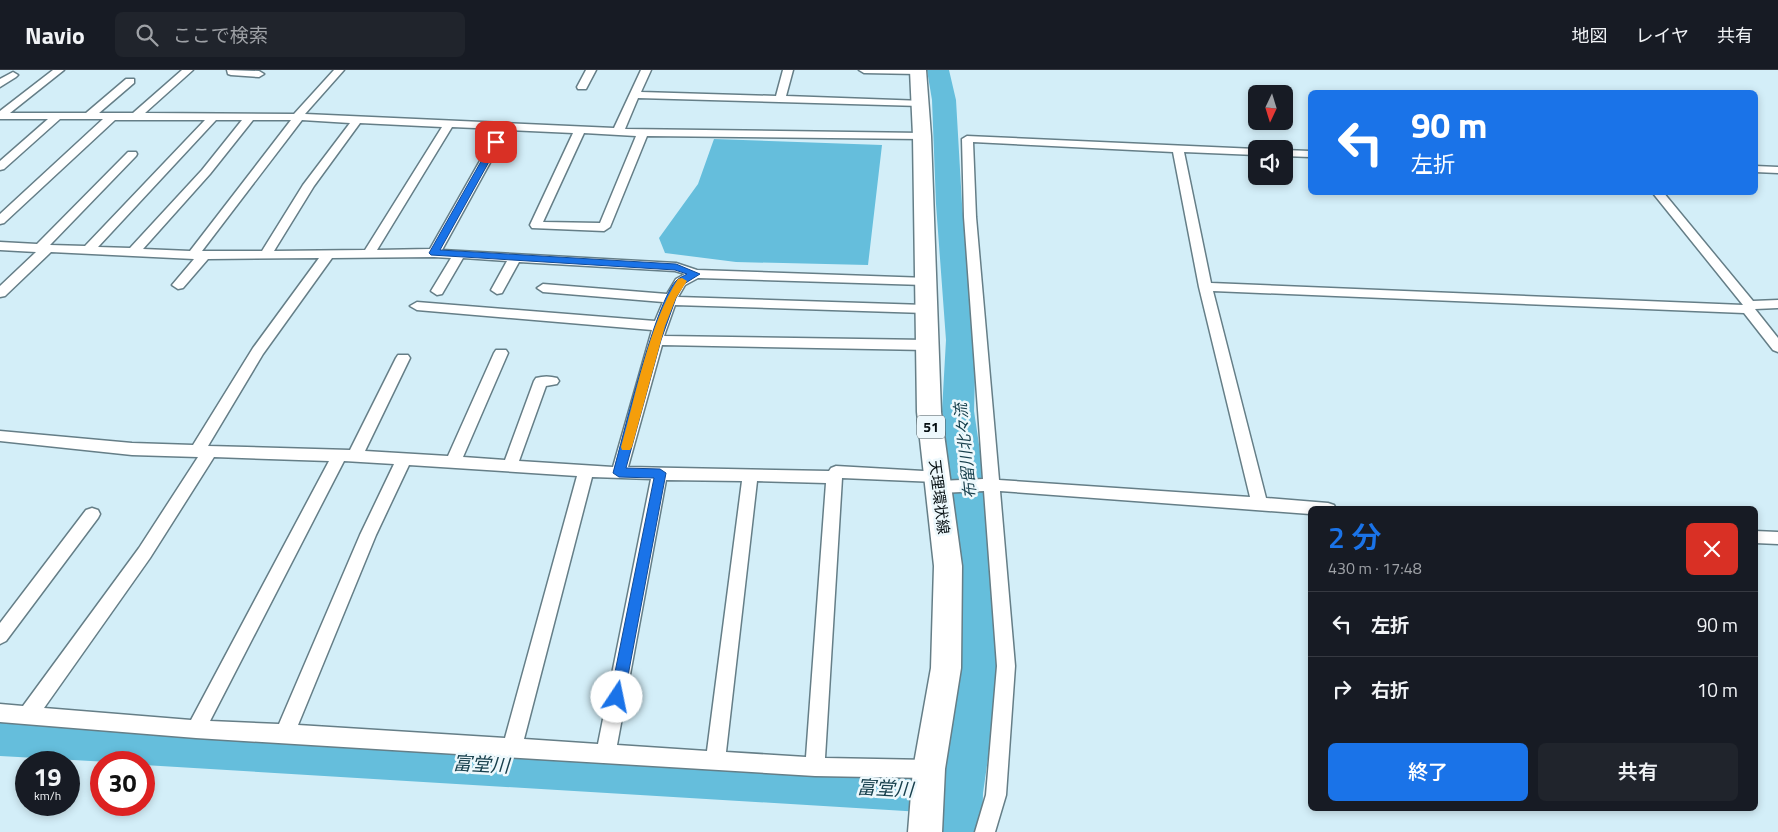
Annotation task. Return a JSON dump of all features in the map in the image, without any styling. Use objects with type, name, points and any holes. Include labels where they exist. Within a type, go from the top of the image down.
[{"type":"main road","name":"天理環状線","points":[[918,71],[922,136],[924,281],[929,412],[941,483],[948,566],[946,668],[927,796]]},
{"type":"street","points":[[0,116],[59,70]]},
{"type":"street","points":[[134,117],[188,70]]},
{"type":"street","points":[[233,70],[231,72],[259,74]]},
{"type":"street","points":[[178,285],[296,122],[297,117],[339,70]]},
{"type":"street","points":[[582,87],[591,70]]},
{"type":"street","points":[[618,132],[646,70]]},
{"type":"street","points":[[780,100],[788,70]]},
{"type":"street","points":[[864,70],[918,71]]},
{"type":"street","points":[[0,84],[12,75]]},
{"type":"street","points":[[88,116],[130,81]]},
{"type":"street","points":[[636,95],[920,103]]},
{"type":"street","points":[[0,116],[297,117],[643,133],[922,136]]},
{"type":"street","points":[[0,167],[58,116]]},
{"type":"street","points":[[0,220],[112,117]]},
{"type":"street","points":[[87,251],[213,117]]},
{"type":"street","points":[[133,253],[206,172],[250,117]]},
{"type":"street","points":[[266,254],[310,184],[357,120]]},
{"type":"street","points":[[369,253],[405,192],[449,124]]},
{"type":"street","points":[[434,253],[505,126]]},
{"type":"street","points":[[580,130],[536,225],[604,227],[643,133]]},
{"type":"street","points":[[985,832],[996,795],[1006,666],[970,217],[967,139],[1248,152]]},
{"type":"street","points":[[1178,149],[1205,287],[1259,504]]},
{"type":"street","points":[[1293,153],[1308,154]]},
{"type":"street","points":[[0,293],[43,249],[85,201],[133,158]]},
{"type":"street","points":[[1758,169],[1778,170]]},
{"type":"street","points":[[1659,195],[1749,307],[1778,348]]},
{"type":"street","points":[[85,201],[101,201]]},
{"type":"street","points":[[0,246],[199,255],[434,253],[676,267],[696,274],[924,281]]},
{"type":"street","points":[[28,715],[130,577],[175,510],[203,452],[258,351],[329,253]]},
{"type":"street","points":[[437,291],[460,254]]},
{"type":"street","points":[[497,290],[516,258]]},
{"type":"street","points":[[619,473],[660,326],[670,300],[680,282],[696,274]]},
{"type":"street","points":[[1205,287],[1438,294],[1688,308],[1749,307],[1778,304]]},
{"type":"street","points":[[543,288],[670,300],[925,309]]},
{"type":"street","points":[[417,306],[660,326]]},
{"type":"street","points":[[656,340],[927,345]]},
{"type":"street","points":[[454,462],[501,353]]},
{"type":"street","points":[[196,729],[403,358]]},
{"type":"street","points":[[510,466],[541,381],[552,381]]},
{"type":"street","points":[[0,436],[132,449],[347,456],[619,473],[834,477]]},
{"type":"street","points":[[285,732],[368,535],[404,459]]},
{"type":"street","points":[[512,747],[586,470]]},
{"type":"street","points":[[815,766],[834,477],[836,472],[941,483],[1308,508]]},
{"type":"street","points":[[606,753],[660,473]]},
{"type":"street","points":[[715,760],[750,476]]},
{"type":"street","points":[[0,636],[92,514]]},
{"type":"street","points":[[1758,537],[1778,538]]},
{"type":"street","points":[[0,713],[196,729],[285,732],[815,766],[927,796]]},
{"type":"water","points":[[714,139],[882,145],[868,265],[736,262],[665,253],[659,238],[698,184]]},
{"type":"waterway","name":"布留川北々流","points":[[938,70],[944,100],[949,204],[961,340],[958,411],[980,580],[979,682],[961,793]]},
{"type":"waterway","name":"富堂川","points":[[0,736],[961,793]]},
{"type":"waterway","name":"布留川北々流","points":[[959,832],[961,793]]},
{"type":"slow traffic","points":[[626,447],[660,326],[671,298],[682,281]]},
{"type":"route","points":[[496,142],[434,253],[676,267],[696,274],[680,282],[671,298],[660,326],[619,473],[660,473],[617,697]]}]
